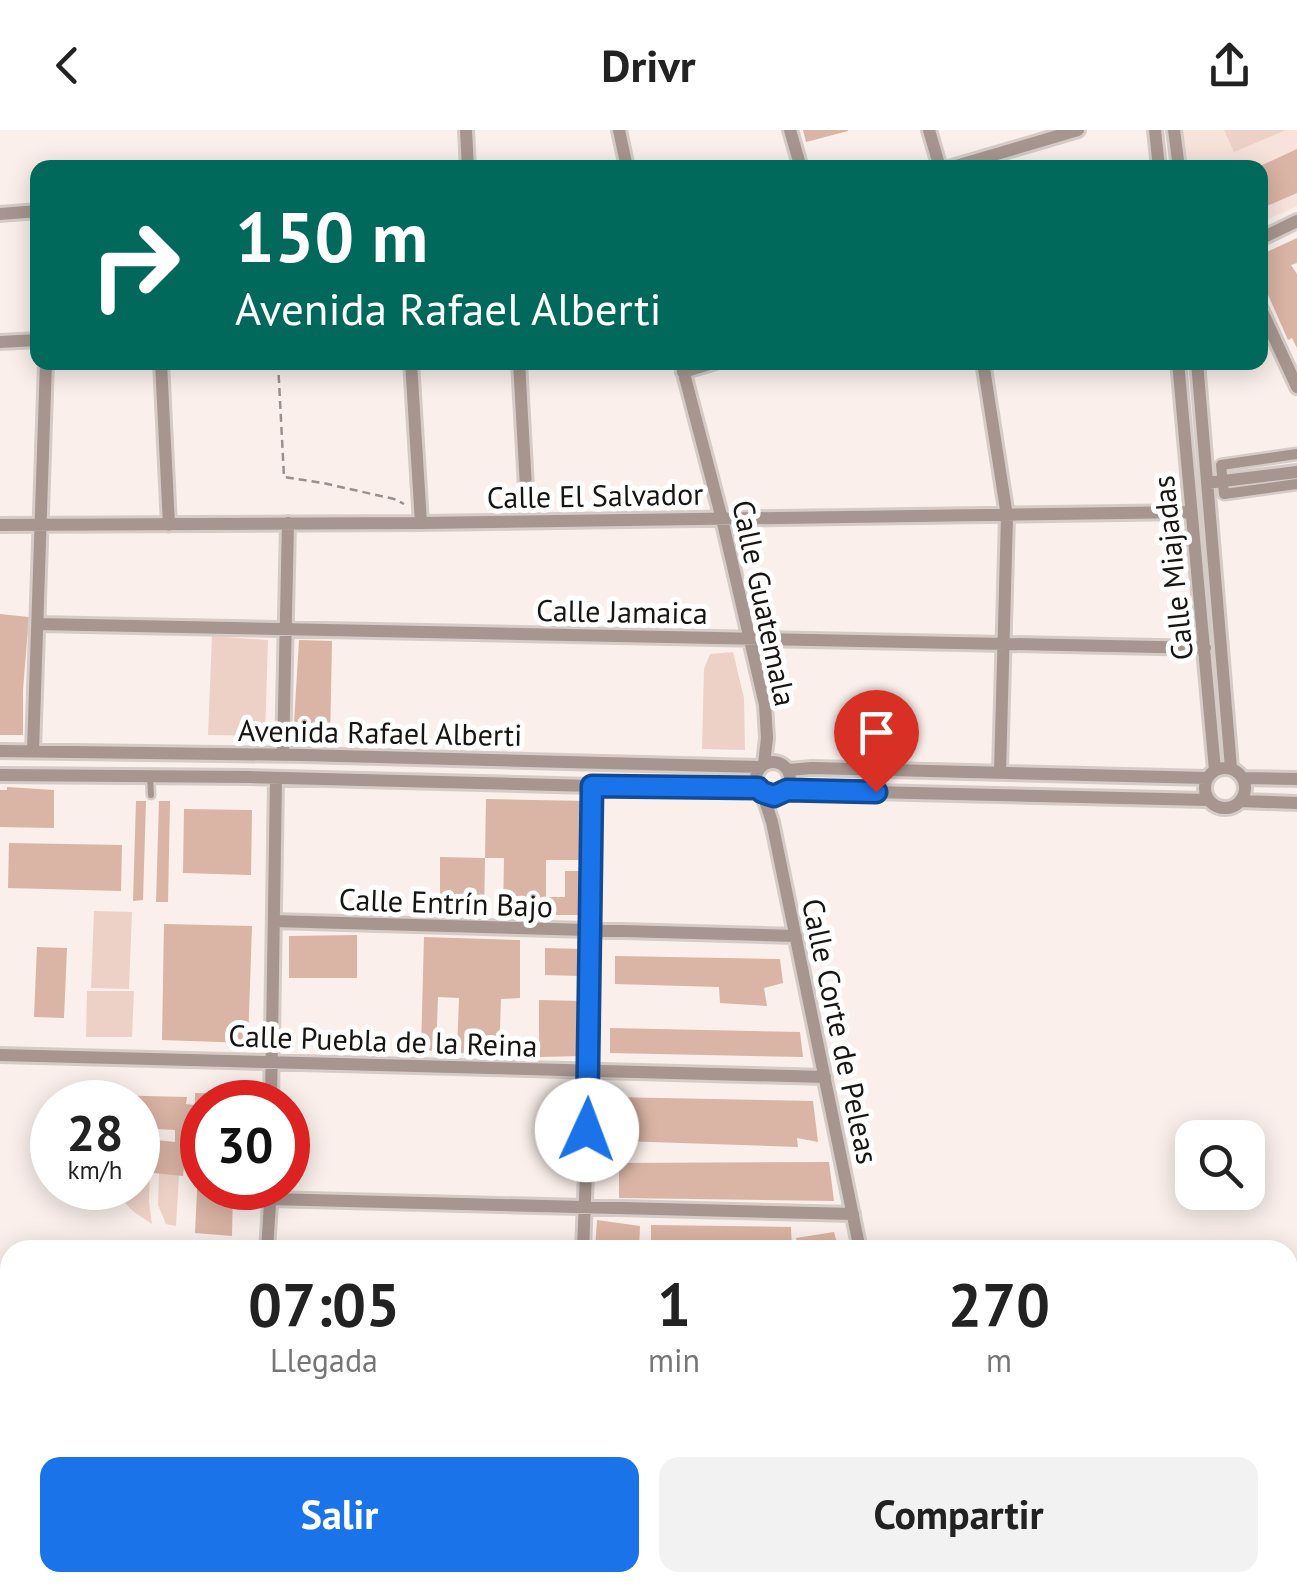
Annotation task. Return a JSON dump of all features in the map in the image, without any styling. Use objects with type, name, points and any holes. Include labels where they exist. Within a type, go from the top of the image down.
[{"type":"street","points":[[466,130],[468,160]]},
{"type":"street","points":[[619,130],[625,160]]},
{"type":"street","points":[[790,130],[799,160]]},
{"type":"street","points":[[929,130],[938,160]]},
{"type":"street","points":[[975,160],[1078,130]]},
{"type":"street","points":[[1155,130],[1158,160]]},
{"type":"street","points":[[1174,130],[1177,160]]},
{"type":"street","points":[[0,214],[30,212]]},
{"type":"street","points":[[1268,235],[1297,222]]},
{"type":"street","points":[[1268,324],[1297,387]]},
{"type":"street","points":[[0,342],[30,340]]},
{"type":"street","points":[[33,751],[46,370]]},
{"type":"street","points":[[161,370],[169,525]]},
{"type":"street","points":[[412,370],[421,517]]},
{"type":"street","points":[[519,370],[526,487]]},
{"type":"street","name":"Calle Guatemala","points":[[683,370],[722,519],[764,705],[767,738],[761,766]]},
{"type":"street","points":[[984,370],[1007,516],[1000,772]]},
{"type":"street","name":"Calle Miajadas","points":[[1179,370],[1205,648],[1211,774]]},
{"type":"street","name":"Calle Miajadas","points":[[1198,370],[1231,768]]},
{"type":"street","points":[[1297,454],[1221,465],[1224,494],[1297,484]]},
{"type":"street","points":[[1207,483],[1297,472]]},
{"type":"street","name":"Calle El Salvador","points":[[0,525],[288,524],[421,517],[722,519],[1191,512]]},
{"type":"street","points":[[284,754],[288,524]]},
{"type":"street","name":"Calle Jamaica","points":[[38,624],[1205,648]]},
{"type":"street","name":"Calle Guatemala","points":[[767,738],[786,768]]},
{"type":"street","name":"Avenida Rafael Alberti","points":[[0,751],[761,766]]},
{"type":"street","points":[[1208,800],[784,792],[774,796],[760,790],[756,775],[761,766],[770,762],[786,768],[1000,772],[1211,774],[1231,768],[1243,778],[1297,779]]},
{"type":"street","points":[[784,792],[790,784],[786,768]]},
{"type":"street","points":[[1211,774],[1204,789],[1212,804],[1224,808],[1240,801],[1297,803]]},
{"type":"street","name":"Avenida Rafael Alberti","points":[[0,775],[760,790]]},
{"type":"street","points":[[272,1080],[276,778]]},
{"type":"street","points":[[1240,801],[1245,790],[1243,778]]},
{"type":"street","points":[[583,1240],[590,1070],[592,786]]},
{"type":"street","name":"Calle Corte de Peleas","points":[[760,790],[772,822],[858,1240]]},
{"type":"street","name":"Calle Corte de Peleas","points":[[772,822],[784,792]]},
{"type":"street","name":"Calle Entrín Bajo","points":[[274,921],[796,936]]},
{"type":"street","name":"Calle Puebla de la Reina","points":[[0,1055],[825,1077]]},
{"type":"street","points":[[310,1196],[584,1208],[853,1214]]},
{"type":"street","points":[[267,1240],[269,1210]]},
{"type":"lane","points":[[150,777],[151,796]]},
{"type":"path","points":[[278,370],[284,477],[394,499],[421,517]]},
{"type":"shaded area","points":[[1183,130],[1297,130],[1297,206],[1268,219],[1268,160],[1185,160]]},
{"type":"shaded area","points":[[1224,130],[1286,130],[1234,152]]},
{"type":"shaded area","points":[[212,636],[268,640],[265,736],[208,735]]},
{"type":"shaded area","points":[[733,652],[744,698],[745,750],[702,749],[704,669],[710,654]]},
{"type":"shaded area","points":[[94,911],[132,912],[129,989],[91,988]]},
{"type":"shaded area","points":[[87,991],[134,991],[132,1037],[86,1037]]},
{"type":"shaded area","points":[[160,1173],[179,1175],[176,1226],[166,1224],[160,1210]]},
{"type":"shaded area","points":[[150,1210],[152,1224],[134,1212]]},
{"type":"building","points":[[803,130],[848,130],[848,131],[806,142]]},
{"type":"building","points":[[1297,149],[1297,193],[1268,206],[1268,162]]},
{"type":"building","points":[[1297,238],[1297,263],[1291,265],[1297,274],[1297,348],[1292,338],[1288,340],[1268,295],[1268,251]]},
{"type":"building","points":[[0,614],[29,617],[23,735],[0,735]]},
{"type":"building","points":[[299,640],[332,641],[330,742],[293,740]]},
{"type":"building","points":[[0,790],[54,790],[54,828],[0,827]]},
{"type":"building","points":[[486,799],[587,801],[586,860],[546,860],[546,897],[565,897],[565,871],[585,871],[584,915],[503,915],[504,858],[485,858]]},
{"type":"building","points":[[136,801],[146,801],[143,900],[133,901]]},
{"type":"building","points":[[159,801],[170,801],[168,902],[156,902]]},
{"type":"building","points":[[184,809],[252,810],[251,875],[183,873]]},
{"type":"building","points":[[9,843],[122,845],[121,891],[8,888]]},
{"type":"building","points":[[440,857],[485,858],[484,915],[440,914]]},
{"type":"building","points":[[164,924],[252,926],[248,1043],[162,1040]]},
{"type":"building","points":[[357,935],[357,978],[289,978],[289,936]]},
{"type":"building","points":[[424,937],[520,940],[520,998],[501,999],[499,1054],[457,1053],[459,998],[438,997],[436,1051],[421,1050]]},
{"type":"building","points":[[37,947],[67,948],[64,1018],[34,1017]]},
{"type":"building","points":[[545,948],[581,949],[581,976],[545,975]]},
{"type":"building","points":[[615,956],[780,959],[783,983],[764,988],[767,1006],[720,1003],[719,987],[615,984]]},
{"type":"building","points":[[539,1000],[582,1001],[582,1056],[539,1057]]},
{"type":"building","points":[[610,1028],[800,1032],[803,1057],[610,1053]]},
{"type":"building","points":[[160,1096],[180,1097],[180,1176],[160,1174],[160,1140],[175,1142],[175,1130],[160,1129]]},
{"type":"building","points":[[611,1097],[813,1101],[818,1142],[797,1138],[798,1147],[620,1141],[621,1125],[609,1126]]},
{"type":"building","points":[[829,1162],[834,1201],[619,1198],[619,1163]]},
{"type":"building","points":[[196,1210],[233,1210],[232,1236],[195,1233]]},
{"type":"building","points":[[597,1220],[640,1226],[639,1240],[596,1240]]},
{"type":"building","points":[[651,1225],[791,1227],[792,1240],[651,1240]]},
{"type":"building","points":[[834,1232],[836,1240],[796,1240]]},
{"type":"route","points":[[587,1130],[592,786],[758,788],[774,796],[787,790],[876,792]]}]
